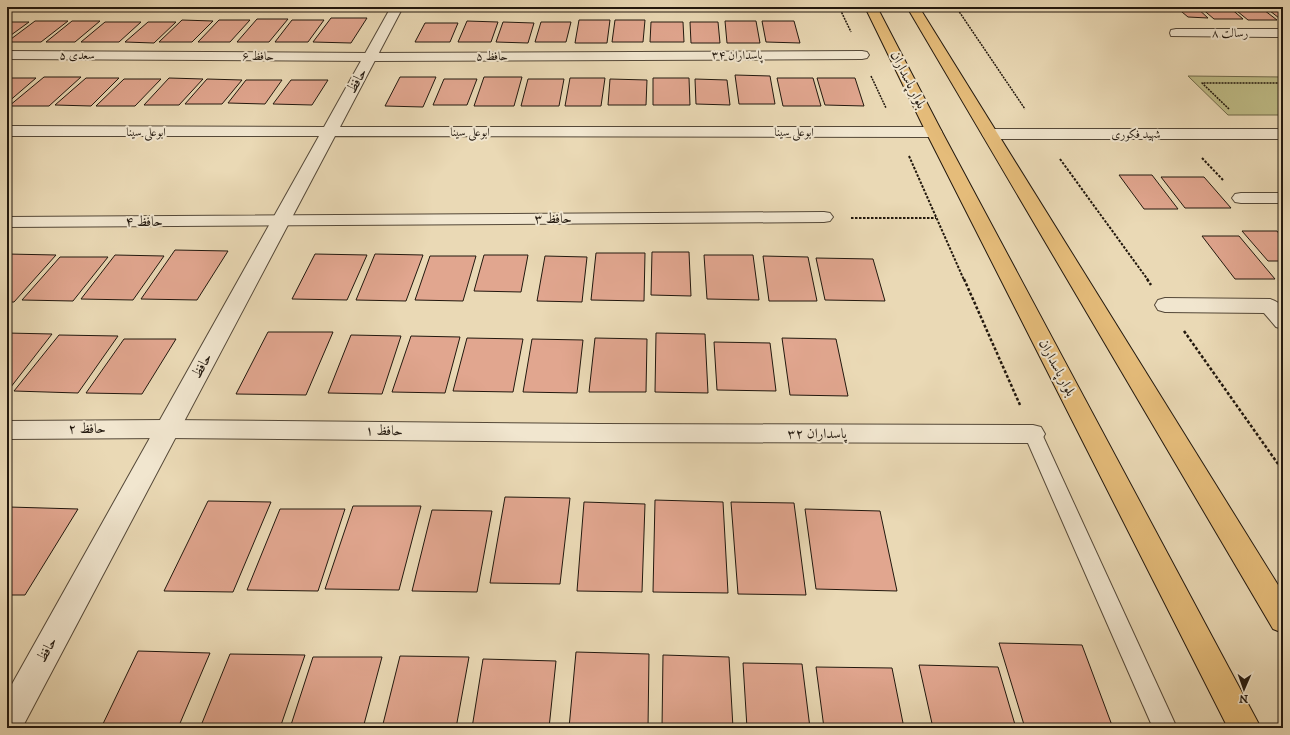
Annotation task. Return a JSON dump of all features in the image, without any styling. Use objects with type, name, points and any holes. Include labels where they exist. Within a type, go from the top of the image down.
[{"type":"main road","name":"بلوار پاسداران","points":[[871,7],[934,132],[1245,728]]},
{"type":"main road","points":[[913,7],[1283,619]]},
{"type":"street","name":"حافظ","points":[[7,724],[397,7]]},
{"type":"street","name":"رسالت ۸","points":[[1176,33],[1283,33]]},
{"type":"street","name":"سعدی ۵","points":[[7,55],[147,55]]},
{"type":"street","name":"حافظ ۶","points":[[147,55],[370,57]]},
{"type":"street","name":"حافظ ۵","points":[[370,57],[613,55]]},
{"type":"street","name":"پاسداران ۳۴","points":[[613,55],[862,55]]},
{"type":"street","name":"ابوعلی سینا","points":[[7,131],[934,132]]},
{"type":"street","name":"شهید فکوری","points":[[990,134],[1283,134]]},
{"type":"street","points":[[1241,198],[1283,198]]},
{"type":"street","name":"حافظ ۳","points":[[281,221],[824,218]]},
{"type":"street","name":"حافظ ۴","points":[[7,222],[281,221]]},
{"type":"street","points":[[1165,305],[1270,306],[1283,322]]},
{"type":"street","name":"حافظ ۲","points":[[7,430],[167,429]]},
{"type":"street","name":"حافظ ۱","points":[[167,429],[600,433]]},
{"type":"street","name":"پاسداران ۳۲","points":[[600,433],[1033,434]]},
{"type":"lane","points":[[1033,434],[1165,728]]},
{"type":"path","points":[[722,7],[788,7]]},
{"type":"path","points":[[839,7],[898,132],[1033,434]]},
{"type":"path","points":[[956,7],[1043,134]]},
{"type":"path","points":[[1256,134],[1202,83],[1283,83]]},
{"type":"path","points":[[1178,134],[1241,198]]},
{"type":"path","points":[[824,218],[936,218]]},
{"type":"shaded area","points":[[1188,76],[1283,77],[1283,115],[1228,115]]},
{"type":"building","points":[[49,7],[82,7],[78,10],[45,10]]},
{"type":"building","points":[[90,7],[120,7],[117,10],[88,9]]},
{"type":"building","points":[[125,7],[153,7],[150,10],[122,9]]},
{"type":"building","points":[[159,7],[190,7],[186,10],[156,10]]},
{"type":"building","points":[[195,7],[225,7],[222,10],[193,9]]},
{"type":"building","points":[[231,7],[263,7],[260,10],[228,10]]},
{"type":"building","points":[[268,7],[301,7],[298,10],[265,10]]},
{"type":"building","points":[[305,7],[335,7],[333,10],[303,10]]},
{"type":"building","points":[[340,7],[372,7],[370,10],[338,10]]},
{"type":"building","points":[[434,7],[465,7],[464,9],[433,9]]},
{"type":"building","points":[[469,7],[501,7],[500,9],[468,9]]},
{"type":"building","points":[[506,7],[536,7],[535,9],[505,9]]},
{"type":"building","points":[[540,7],[571,7],[571,10],[540,10]]},
{"type":"building","points":[[576,7],[607,7],[607,10],[576,10]]},
{"type":"building","points":[[611,7],[645,7],[645,10],[610,10]]},
{"type":"building","points":[[649,7],[681,7],[681,9],[649,9]]},
{"type":"building","points":[[686,7],[715,7],[716,10],[686,10]]},
{"type":"building","points":[[1176,7],[1196,7],[1208,18],[1188,17]]},
{"type":"building","points":[[1200,7],[1229,7],[1243,19],[1214,19]]},
{"type":"building","points":[[1232,7],[1260,7],[1277,20],[1248,20]]},
{"type":"building","points":[[1265,7],[1283,7],[1283,18],[1279,18]]},
{"type":"building","points":[[331,18],[367,18],[351,43],[313,42]]},
{"type":"building","points":[[257,19],[288,19],[269,42],[237,42]]},
{"type":"building","points":[[182,20],[213,21],[192,42],[159,42]]},
{"type":"building","points":[[219,20],[250,20],[230,42],[198,42]]},
{"type":"building","points":[[292,20],[324,20],[308,42],[275,42]]},
{"type":"building","points":[[579,20],[610,20],[607,43],[575,43]]},
{"type":"building","points":[[615,20],[645,20],[643,42],[612,42]]},
{"type":"building","points":[[35,21],[68,21],[41,42],[7,42]]},
{"type":"building","points":[[72,21],[100,21],[75,42],[46,42]]},
{"type":"building","points":[[467,21],[498,22],[491,42],[458,42]]},
{"type":"building","points":[[725,21],[756,21],[760,43],[727,43]]},
{"type":"building","points":[[762,21],[794,21],[800,43],[766,42]]},
{"type":"building","points":[[7,22],[29,22],[7,38]]},
{"type":"building","points":[[105,22],[141,22],[119,42],[81,42]]},
{"type":"building","points":[[148,22],[176,22],[154,43],[125,42]]},
{"type":"building","points":[[503,22],[534,23],[528,43],[496,42]]},
{"type":"building","points":[[541,22],[571,22],[566,42],[535,42]]},
{"type":"building","points":[[651,22],[683,22],[684,42],[650,42]]},
{"type":"building","points":[[690,22],[718,22],[720,43],[691,43]]},
{"type":"building","points":[[425,23],[458,23],[450,42],[415,42]]},
{"type":"building","points":[[735,75],[770,76],[775,104],[739,104]]},
{"type":"building","points":[[44,77],[81,77],[49,106],[9,106]]},
{"type":"building","points":[[400,77],[436,77],[423,107],[385,106]]},
{"type":"building","points":[[484,77],[522,77],[514,106],[474,106]]},
{"type":"building","points":[[7,78],[36,78],[7,103]]},
{"type":"building","points":[[86,78],[119,78],[91,106],[55,105]]},
{"type":"building","points":[[169,78],[203,79],[179,105],[144,105]]},
{"type":"building","points":[[570,78],[605,78],[601,106],[565,106]]},
{"type":"building","points":[[653,78],[689,78],[690,105],[653,105]]},
{"type":"building","points":[[777,78],[813,78],[821,106],[783,106]]},
{"type":"building","points":[[817,78],[855,78],[864,106],[825,105]]},
{"type":"building","points":[[124,79],[161,79],[135,106],[96,106]]},
{"type":"building","points":[[207,79],[242,80],[222,104],[185,104]]},
{"type":"building","points":[[444,79],[477,79],[467,105],[433,105]]},
{"type":"building","points":[[528,79],[564,79],[559,106],[521,106]]},
{"type":"building","points":[[610,79],[647,80],[646,105],[608,105]]},
{"type":"building","points":[[695,79],[727,80],[730,105],[696,104]]},
{"type":"building","points":[[246,80],[282,80],[265,104],[228,103]]},
{"type":"building","points":[[291,80],[328,80],[312,105],[273,104]]},
{"type":"building","points":[[1119,175],[1152,175],[1178,209],[1144,209]]},
{"type":"building","points":[[1161,177],[1204,177],[1231,208],[1185,208]]},
{"type":"building","points":[[1242,231],[1277,231],[1283,239],[1283,261],[1268,261]]},
{"type":"building","points":[[1202,236],[1239,236],[1275,279],[1235,279]]},
{"type":"building","points":[[175,250],[228,251],[197,300],[141,299]]},
{"type":"building","points":[[652,252],[689,252],[691,296],[651,295]]},
{"type":"building","points":[[596,253],[645,253],[644,301],[591,300]]},
{"type":"building","points":[[7,254],[56,255],[14,302],[7,302]]},
{"type":"building","points":[[315,254],[367,255],[347,300],[292,299]]},
{"type":"building","points":[[375,254],[423,255],[406,301],[356,300]]},
{"type":"building","points":[[115,255],[164,256],[133,300],[81,299]]},
{"type":"building","points":[[484,255],[528,255],[521,292],[474,291]]},
{"type":"building","points":[[704,255],[753,255],[759,300],[707,299]]},
{"type":"building","points":[[430,256],[476,256],[463,301],[415,300]]},
{"type":"building","points":[[545,256],[587,257],[582,302],[537,301]]},
{"type":"building","points":[[763,256],[808,257],[817,301],[769,301]]},
{"type":"building","points":[[60,257],[108,257],[73,301],[22,300]]},
{"type":"building","points":[[816,258],[873,259],[885,301],[825,300]]},
{"type":"building","points":[[268,332],[333,332],[306,395],[236,394]]},
{"type":"building","points":[[7,333],[52,334],[7,392]]},
{"type":"building","points":[[656,333],[705,334],[708,393],[655,392]]},
{"type":"building","points":[[59,335],[118,336],[78,393],[14,391]]},
{"type":"building","points":[[351,335],[401,336],[382,394],[328,393]]},
{"type":"building","points":[[411,336],[460,337],[445,393],[392,392]]},
{"type":"building","points":[[467,338],[523,339],[513,392],[453,391]]},
{"type":"building","points":[[595,338],[647,339],[646,392],[589,392]]},
{"type":"building","points":[[782,338],[836,339],[848,396],[790,395]]},
{"type":"building","points":[[124,339],[176,339],[142,394],[86,393]]},
{"type":"building","points":[[532,339],[583,340],[577,393],[523,392]]},
{"type":"building","points":[[714,342],[770,343],[776,391],[717,390]]},
{"type":"building","points":[[505,497],[570,498],[560,584],[490,583]]},
{"type":"building","points":[[655,500],[723,502],[728,593],[653,592]]},
{"type":"building","points":[[208,501],[271,502],[233,592],[164,591]]},
{"type":"building","points":[[584,502],[645,504],[642,592],[577,591]]},
{"type":"building","points":[[731,502],[794,503],[806,595],[738,594]]},
{"type":"building","points":[[353,506],[421,506],[399,590],[325,589]]},
{"type":"building","points":[[9,507],[78,509],[25,595],[7,595],[7,510]]},
{"type":"building","points":[[280,509],[345,509],[318,591],[247,590]]},
{"type":"building","points":[[805,509],[880,511],[897,591],[816,589]]},
{"type":"building","points":[[432,510],[492,511],[477,592],[412,591]]},
{"type":"building","points":[[999,643],[1082,645],[1113,728],[1025,728]]},
{"type":"building","points":[[138,651],[210,653],[178,728],[101,728]]},
{"type":"building","points":[[576,652],[649,654],[648,728],[569,728]]},
{"type":"building","points":[[230,654],[305,655],[280,728],[200,728]]},
{"type":"building","points":[[663,655],[729,657],[733,728],[662,728]]},
{"type":"building","points":[[400,656],[469,657],[456,728],[382,728]]},
{"type":"building","points":[[313,657],[382,657],[363,728],[290,728]]},
{"type":"building","points":[[483,659],[556,661],[549,728],[472,728]]},
{"type":"building","points":[[743,663],[802,664],[810,728],[747,728]]},
{"type":"building","points":[[919,665],[998,667],[1016,728],[933,728]]},
{"type":"building","points":[[816,667],[892,668],[904,728],[824,728]]}]
